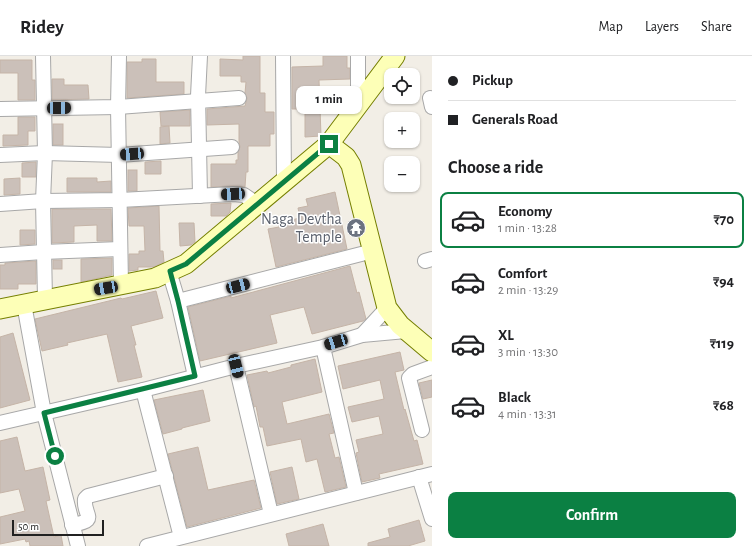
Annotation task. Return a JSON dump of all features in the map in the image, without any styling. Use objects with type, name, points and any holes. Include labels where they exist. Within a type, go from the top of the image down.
[{"type":"street","points":[[43,56],[45,153],[43,252],[45,299]]},
{"type":"street","points":[[119,56],[118,107],[121,285]]},
{"type":"street","points":[[200,56],[198,100],[200,196]]},
{"type":"street","points":[[283,56],[284,182]]},
{"type":"street","points":[[358,56],[358,104]]},
{"type":"street","points":[[0,309],[155,278],[186,264],[329,144],[395,56]]},
{"type":"street","points":[[0,109],[118,107],[239,98]]},
{"type":"street","points":[[329,144],[343,154],[351,165],[387,308],[395,320],[406,331],[432,352]]},
{"type":"street","points":[[0,155],[45,153],[119,155],[232,147]]},
{"type":"street","points":[[0,204],[239,194],[244,195],[257,204]]},
{"type":"street","points":[[0,255],[120,249]]},
{"type":"street","points":[[178,301],[372,251]]},
{"type":"street","points":[[170,271],[195,376]]},
{"type":"street","points":[[24,304],[44,413],[78,546]]},
{"type":"street","points":[[362,334],[387,308]]},
{"type":"street","points":[[0,423],[323,346],[362,334],[406,331]]},
{"type":"street","points":[[323,346],[356,492]]},
{"type":"street","points":[[236,366],[271,514]]},
{"type":"street","points":[[422,430],[409,378],[413,374],[432,367]]},
{"type":"street","points":[[143,390],[161,478],[166,513]]},
{"type":"street","points":[[147,546],[426,475],[432,519]]},
{"type":"street","points":[[72,525],[84,523],[88,519],[85,502],[85,499],[88,496],[161,478]]},
{"type":"street","points":[[161,478],[181,537]]},
{"type":"building","points":[[243,56],[260,56],[260,93],[265,93],[265,112],[274,112],[274,134],[270,134],[270,146],[248,146],[248,172],[246,172],[245,187],[211,187],[211,164],[236,164],[236,160],[238,160],[238,152],[240,147],[239,124],[207,125],[207,109],[245,106],[247,98],[245,93],[246,82],[241,82],[241,76],[220,76],[220,59],[243,60]]},
{"type":"building","points":[[323,56],[347,56],[347,68],[350,68],[350,79],[319,80],[321,136],[305,137],[305,109],[292,109],[292,67],[323,66]]},
{"type":"building","points":[[142,59],[156,59],[156,82],[184,82],[184,94],[127,98],[127,62],[142,62]]},
{"type":"building","points":[[0,60],[32,60],[32,80],[35,80],[35,100],[18,100],[18,73],[0,73]]},
{"type":"building","points":[[52,79],[64,79],[64,85],[88,85],[89,99],[52,100]]},
{"type":"building","points":[[190,110],[190,126],[161,126],[160,112]]},
{"type":"building","points":[[18,117],[35,117],[35,131],[28,131],[28,145],[3,146],[3,135],[18,135]]},
{"type":"building","points":[[53,124],[63,124],[63,145],[53,145]]},
{"type":"building","points":[[169,126],[170,143],[160,144],[160,127]]},
{"type":"building","points":[[161,161],[161,174],[145,174],[145,162]]},
{"type":"building","points":[[36,162],[36,177],[22,177],[22,163]]},
{"type":"building","points":[[128,170],[137,170],[137,191],[128,191]]},
{"type":"building","points":[[20,178],[20,194],[4,195],[4,179]]},
{"type":"building","points":[[67,178],[97,178],[97,182],[111,181],[111,192],[67,192]]},
{"type":"building","points":[[335,192],[347,249],[276,267],[268,229],[279,227],[278,223],[300,218],[298,208],[308,206],[306,199]]},
{"type":"building","points":[[231,203],[230,212],[226,216],[211,216],[211,204]]},
{"type":"building","points":[[159,206],[160,251],[163,251],[164,262],[154,267],[138,267],[138,270],[129,271],[129,254],[139,254],[139,251],[145,251],[144,226],[129,226],[128,208]]},
{"type":"building","points":[[52,209],[111,209],[112,241],[97,241],[97,225],[74,226],[74,242],[52,243]]},
{"type":"building","points":[[179,223],[194,223],[195,242],[191,245],[180,246]]},
{"type":"building","points":[[20,230],[35,230],[35,244],[20,245]]},
{"type":"building","points":[[112,258],[112,275],[81,282],[81,259]]},
{"type":"building","points":[[53,260],[62,260],[62,269],[53,269]]},
{"type":"building","points":[[36,261],[36,284],[18,284],[18,289],[0,289],[0,265],[5,265],[5,263]]},
{"type":"building","points":[[350,266],[366,319],[363,321],[312,334],[304,307],[270,315],[277,343],[200,361],[188,307],[231,296],[231,298]]},
{"type":"building","points":[[156,291],[163,318],[131,326],[142,377],[118,382],[107,334],[67,343],[68,345],[42,351],[35,319]]},
{"type":"building","points":[[13,333],[30,400],[0,408],[0,337]]},
{"type":"building","points":[[400,352],[404,370],[395,372],[404,410],[405,409],[414,441],[417,440],[423,464],[379,474],[380,478],[362,482],[356,453],[359,452],[356,440],[383,434],[379,416],[352,422],[348,407],[384,399],[380,380],[343,389],[338,366]]},
{"type":"building","points":[[315,359],[322,392],[282,402],[287,424],[329,414],[334,433],[329,434],[335,458],[339,457],[346,487],[325,492],[317,459],[306,462],[301,439],[267,446],[263,427],[260,427],[256,406],[254,407],[247,375],[267,371],[268,373]]},
{"type":"building","points":[[432,380],[432,397],[423,399],[419,383]]},
{"type":"building","points":[[203,390],[210,421],[163,434],[154,400]]},
{"type":"building","points":[[17,437],[25,471],[43,467],[50,500],[46,501],[54,537],[61,535],[63,546],[30,546],[29,541],[26,542],[25,539],[0,544],[0,517],[25,511],[19,489],[0,493],[0,441]]},
{"type":"building","points":[[198,447],[208,490],[254,480],[261,508],[187,527],[168,454]]},
{"type":"building","points":[[292,467],[299,499],[277,504],[270,472]]},
{"type":"building","points":[[419,520],[425,541],[408,546],[368,546],[368,543],[390,537],[388,529]]},
{"type":"building","points":[[323,524],[329,546],[289,546],[286,534]]},
{"type":"place","name":"Naga Devtha Temple","points":[[356,228]]},
{"type":"route","points":[[55,456],[44,413],[143,390],[195,376],[170,271],[186,264],[329,144]]}]
